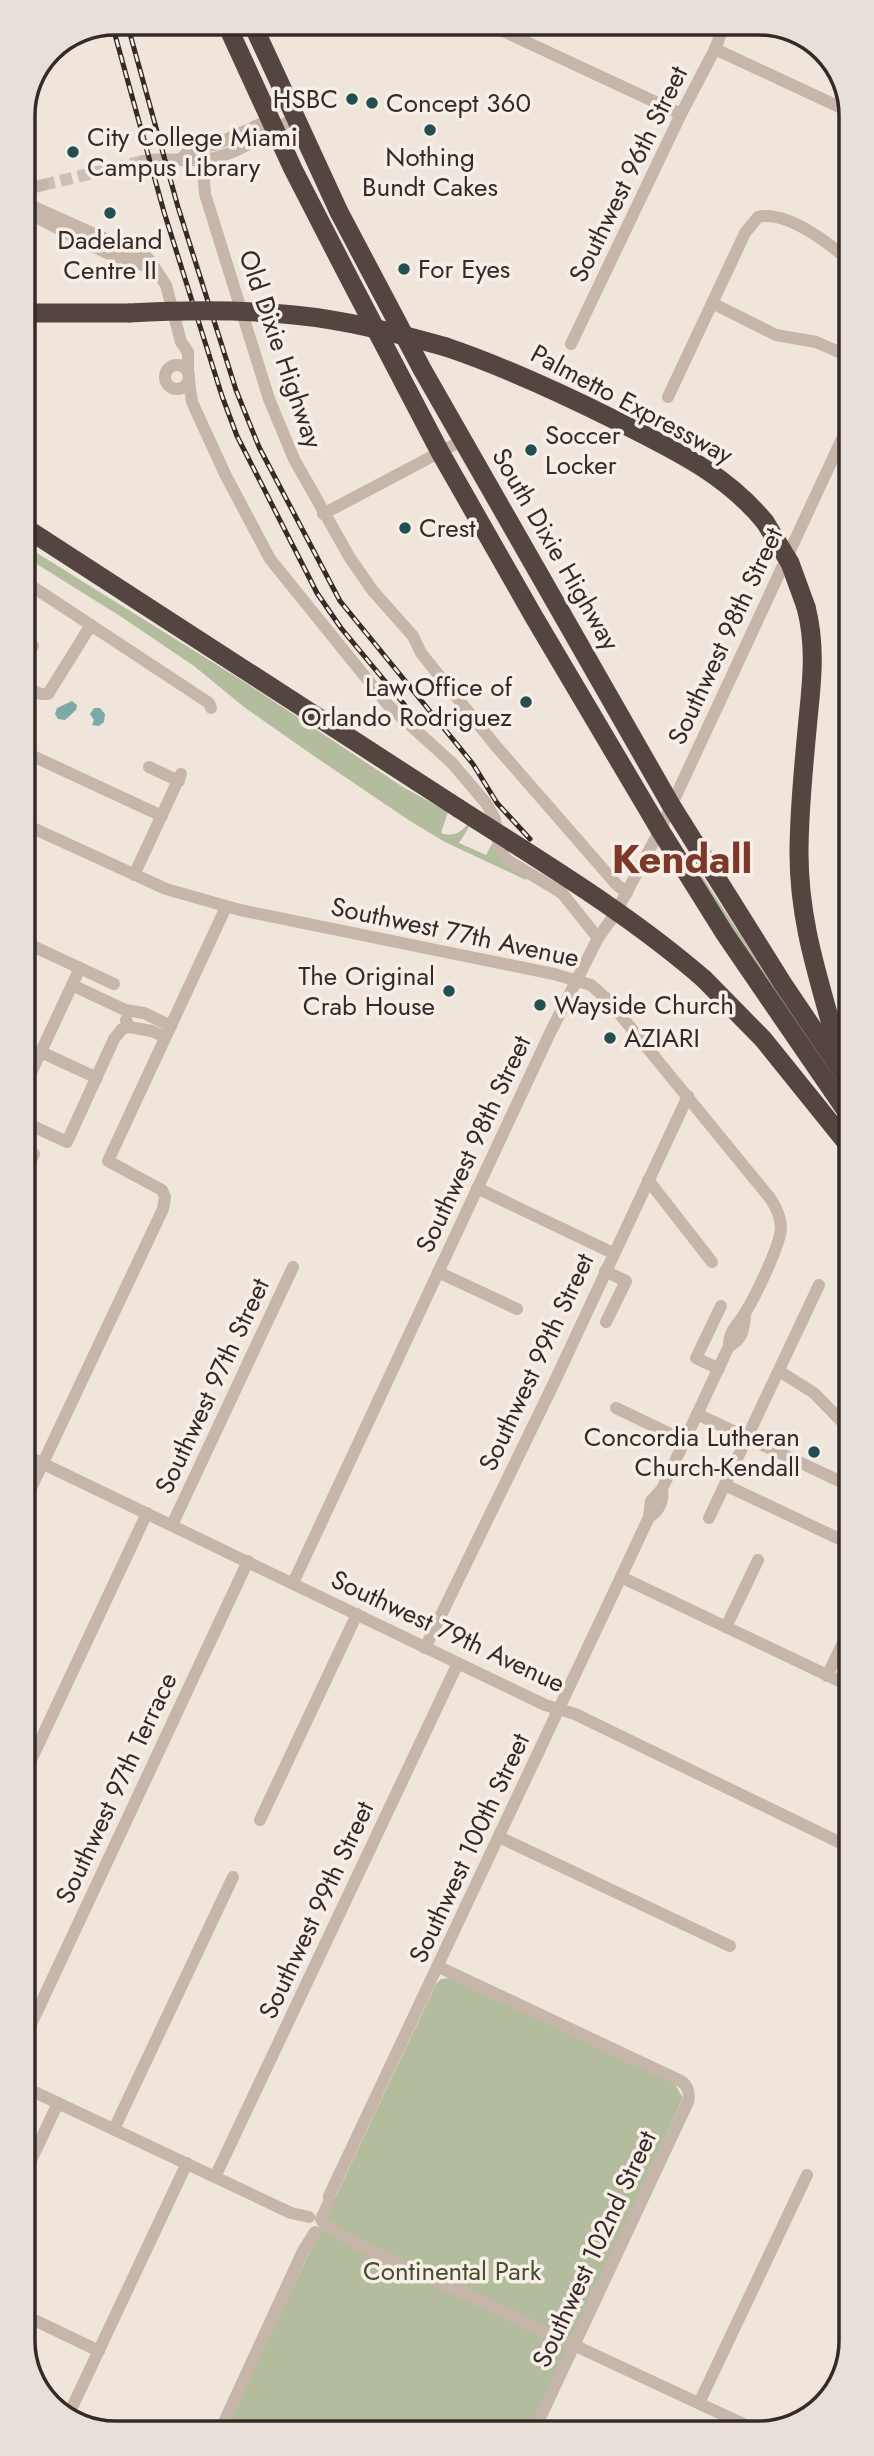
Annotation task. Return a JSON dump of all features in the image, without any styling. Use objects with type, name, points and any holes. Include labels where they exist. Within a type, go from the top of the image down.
[{"type":"highway","name":"South Dixie Highway","points":[[231,35],[274,128],[348,276],[440,452],[534,617],[725,934],[839,1100]]},
{"type":"highway","name":"South Dixie Highway","points":[[257,35],[295,118],[386,302],[463,440],[671,805],[783,984],[839,1066]]},
{"type":"highway","points":[[348,276],[369,295],[386,302]]},
{"type":"highway","name":"Palmetto Expressway","points":[[35,313],[188,310],[297,315],[400,334],[484,360],[539,383],[702,465],[737,491],[765,522],[790,563],[806,607],[811,631],[813,663],[800,816],[799,873],[807,938],[839,1049]]},
{"type":"highway","points":[[35,536],[632,922],[704,979],[764,1039],[839,1134]]},
{"type":"highway","points":[[534,617],[558,606]]},
{"type":"highway","points":[[823,999],[839,1016]]},
{"type":"street","points":[[512,35],[681,114]]},
{"type":"street","name":"Southwest 96th Street","points":[[571,344],[720,35]]},
{"type":"street","points":[[715,48],[838,106]]},
{"type":"street","points":[[143,161],[162,158],[209,159],[228,154],[295,118]]},
{"type":"street","points":[[180,160],[191,149],[217,144],[260,124],[274,128]]},
{"type":"street","name":"Old Dixie Highway","points":[[209,159],[204,181],[205,194],[269,399],[294,460],[323,514],[367,582],[413,636],[421,653],[558,820],[626,893]]},
{"type":"street","points":[[35,188],[43,186]]},
{"type":"street","points":[[35,208],[135,264],[151,265],[166,285],[181,342],[188,352],[192,402],[225,474],[270,559],[388,705],[457,768],[486,803],[495,819],[499,848],[507,860],[562,893],[598,938]]},
{"type":"street","points":[[35,216],[100,243]]},
{"type":"street","points":[[668,397],[745,233],[758,217],[776,217],[821,237],[839,252]]},
{"type":"street","points":[[712,303],[776,335],[816,342],[839,352]]},
{"type":"street","points":[[181,342],[179,355],[166,371],[164,378],[167,386],[192,402]]},
{"type":"street","points":[[172,366],[180,365],[188,377]]},
{"type":"street","points":[[175,390],[183,388],[188,377]]},
{"type":"street","points":[[323,514],[463,440]]},
{"type":"street","name":"Southwest 98th Street","points":[[293,1583],[550,1034],[598,938],[660,830],[839,449]]},
{"type":"street","points":[[35,588],[209,703],[211,708]]},
{"type":"street","points":[[35,692],[48,694],[91,625]]},
{"type":"street","points":[[35,757],[162,816]]},
{"type":"street","points":[[134,875],[180,778],[149,766]]},
{"type":"street","name":"Southwest 77th Avenue","points":[[35,829],[181,895],[226,907],[578,980],[597,989],[771,1198],[780,1220]]},
{"type":"street","points":[[35,1480],[163,1209],[163,1194],[151,1183],[108,1161],[226,907]]},
{"type":"street","points":[[35,947],[114,984]]},
{"type":"street","points":[[35,1058],[41,1052],[80,968]]},
{"type":"street","points":[[72,985],[125,1010],[144,1013],[168,1032]]},
{"type":"street","points":[[125,1010],[128,1027]]},
{"type":"street","points":[[35,1127],[67,1142],[118,1033],[128,1027],[168,1032]]},
{"type":"street","points":[[41,1052],[97,1078]]},
{"type":"street","name":"Southwest 99th Street","points":[[425,1648],[688,1096]]},
{"type":"street","points":[[648,1180],[712,1262]]},
{"type":"street","points":[[477,1188],[613,1253]]},
{"type":"street","name":"Southwest 100th Street","points":[[224,2421],[314,2224],[329,2202],[329,2196],[649,1517],[651,1501],[662,1489],[719,1369],[733,1329],[745,1315],[778,1243],[780,1220]]},
{"type":"street","name":"Southwest 97th Street","points":[[172,1525],[293,1267]]},
{"type":"street","points":[[605,1271],[626,1281],[606,1322]]},
{"type":"street","points":[[438,1272],[516,1310]]},
{"type":"street","points":[[709,1518],[819,1285]]},
{"type":"street","points":[[719,1369],[696,1358],[721,1306]]},
{"type":"street","points":[[779,1371],[806,1387],[839,1418]]},
{"type":"street","points":[[616,1408],[685,1441]]},
{"type":"street","points":[[697,1415],[839,1481]]},
{"type":"street","name":"Southwest 79th Avenue","points":[[35,1460],[545,1705],[575,1714],[839,1843]]},
{"type":"street","points":[[725,1485],[839,1539]]},
{"type":"street","name":"Southwest 97th Street","points":[[35,1752],[148,1513]]},
{"type":"street","points":[[726,1627],[758,1560]]},
{"type":"street","name":"Southwest 97th Terrace","points":[[35,2016],[248,1561]]},
{"type":"street","points":[[621,1577],[839,1681]]},
{"type":"street","points":[[260,1819],[356,1615]]},
{"type":"street","points":[[827,1675],[839,1650]]},
{"type":"street","name":"Southwest 99th Street","points":[[215,2177],[458,1662]]},
{"type":"street","points":[[499,1837],[730,1946]]},
{"type":"street","points":[[114,2129],[233,1877]]},
{"type":"street","name":"Southwest 102nd Street","points":[[439,1967],[681,2081],[689,2094],[688,2102],[539,2421]]},
{"type":"street","points":[[35,2092],[314,2224],[343,2241],[351,2241],[737,2421]]},
{"type":"street","points":[[35,2152],[58,2103]]},
{"type":"street","points":[[72,2408],[187,2163]]},
{"type":"street","points":[[699,2403],[807,2175]]},
{"type":"street","points":[[35,2320],[99,2351]]},
{"type":"green space","points":[[35,552],[246,683],[403,787],[448,812],[441,833],[457,833],[469,822],[471,824],[459,843],[486,855],[492,844],[527,877],[526,880],[445,842],[410,821],[244,707],[194,666],[35,563]]},
{"type":"green space","points":[[698,870],[839,1086],[787,1013],[696,871]]},
{"type":"green space","name":"Continental Park","points":[[452,1978],[675,2084],[683,2098],[535,2421],[230,2421],[436,1984],[441,1979]]},
{"type":"water","points":[[72,701],[77,705],[76,710],[65,720],[58,719],[55,714],[57,708]]},
{"type":"water","points":[[94,708],[100,708],[105,714],[104,722],[99,726],[92,725],[94,720],[90,714]]},
{"type":"tunnel","points":[[43,185],[143,161]]},
{"type":"railway","points":[[115,35],[164,212],[237,436],[317,593],[341,628],[408,709]]},
{"type":"railway","points":[[130,35],[178,207],[236,390],[259,447],[340,601],[473,764],[497,803],[530,839]]},
{"type":"place","name":"HSBC","points":[[352,99]]},
{"type":"place","name":"Concept 360","points":[[372,103]]},
{"type":"place","name":"Nothing Bundt Cakes","points":[[430,130]]},
{"type":"place","name":"City College Miami Campus Library","points":[[73,152]]},
{"type":"place","name":"Dadeland Centre II","points":[[110,213]]},
{"type":"place","name":"For Eyes","points":[[404,269]]},
{"type":"place","name":"Soccer Locker","points":[[531,450]]},
{"type":"place","name":"Crest","points":[[405,528]]},
{"type":"place","name":"Law Office of Orlando Rodriguez","points":[[526,702]]},
{"type":"place","name":"The Original Crab House","points":[[449,991]]},
{"type":"place","name":"Wayside Church","points":[[540,1005]]},
{"type":"place","name":"AZIARI","points":[[610,1038]]},
{"type":"place","name":"Concordia Lutheran Church-Kendall","points":[[814,1452]]},
{"type":"district","name":"Kendall","points":[[682,859]]}]
